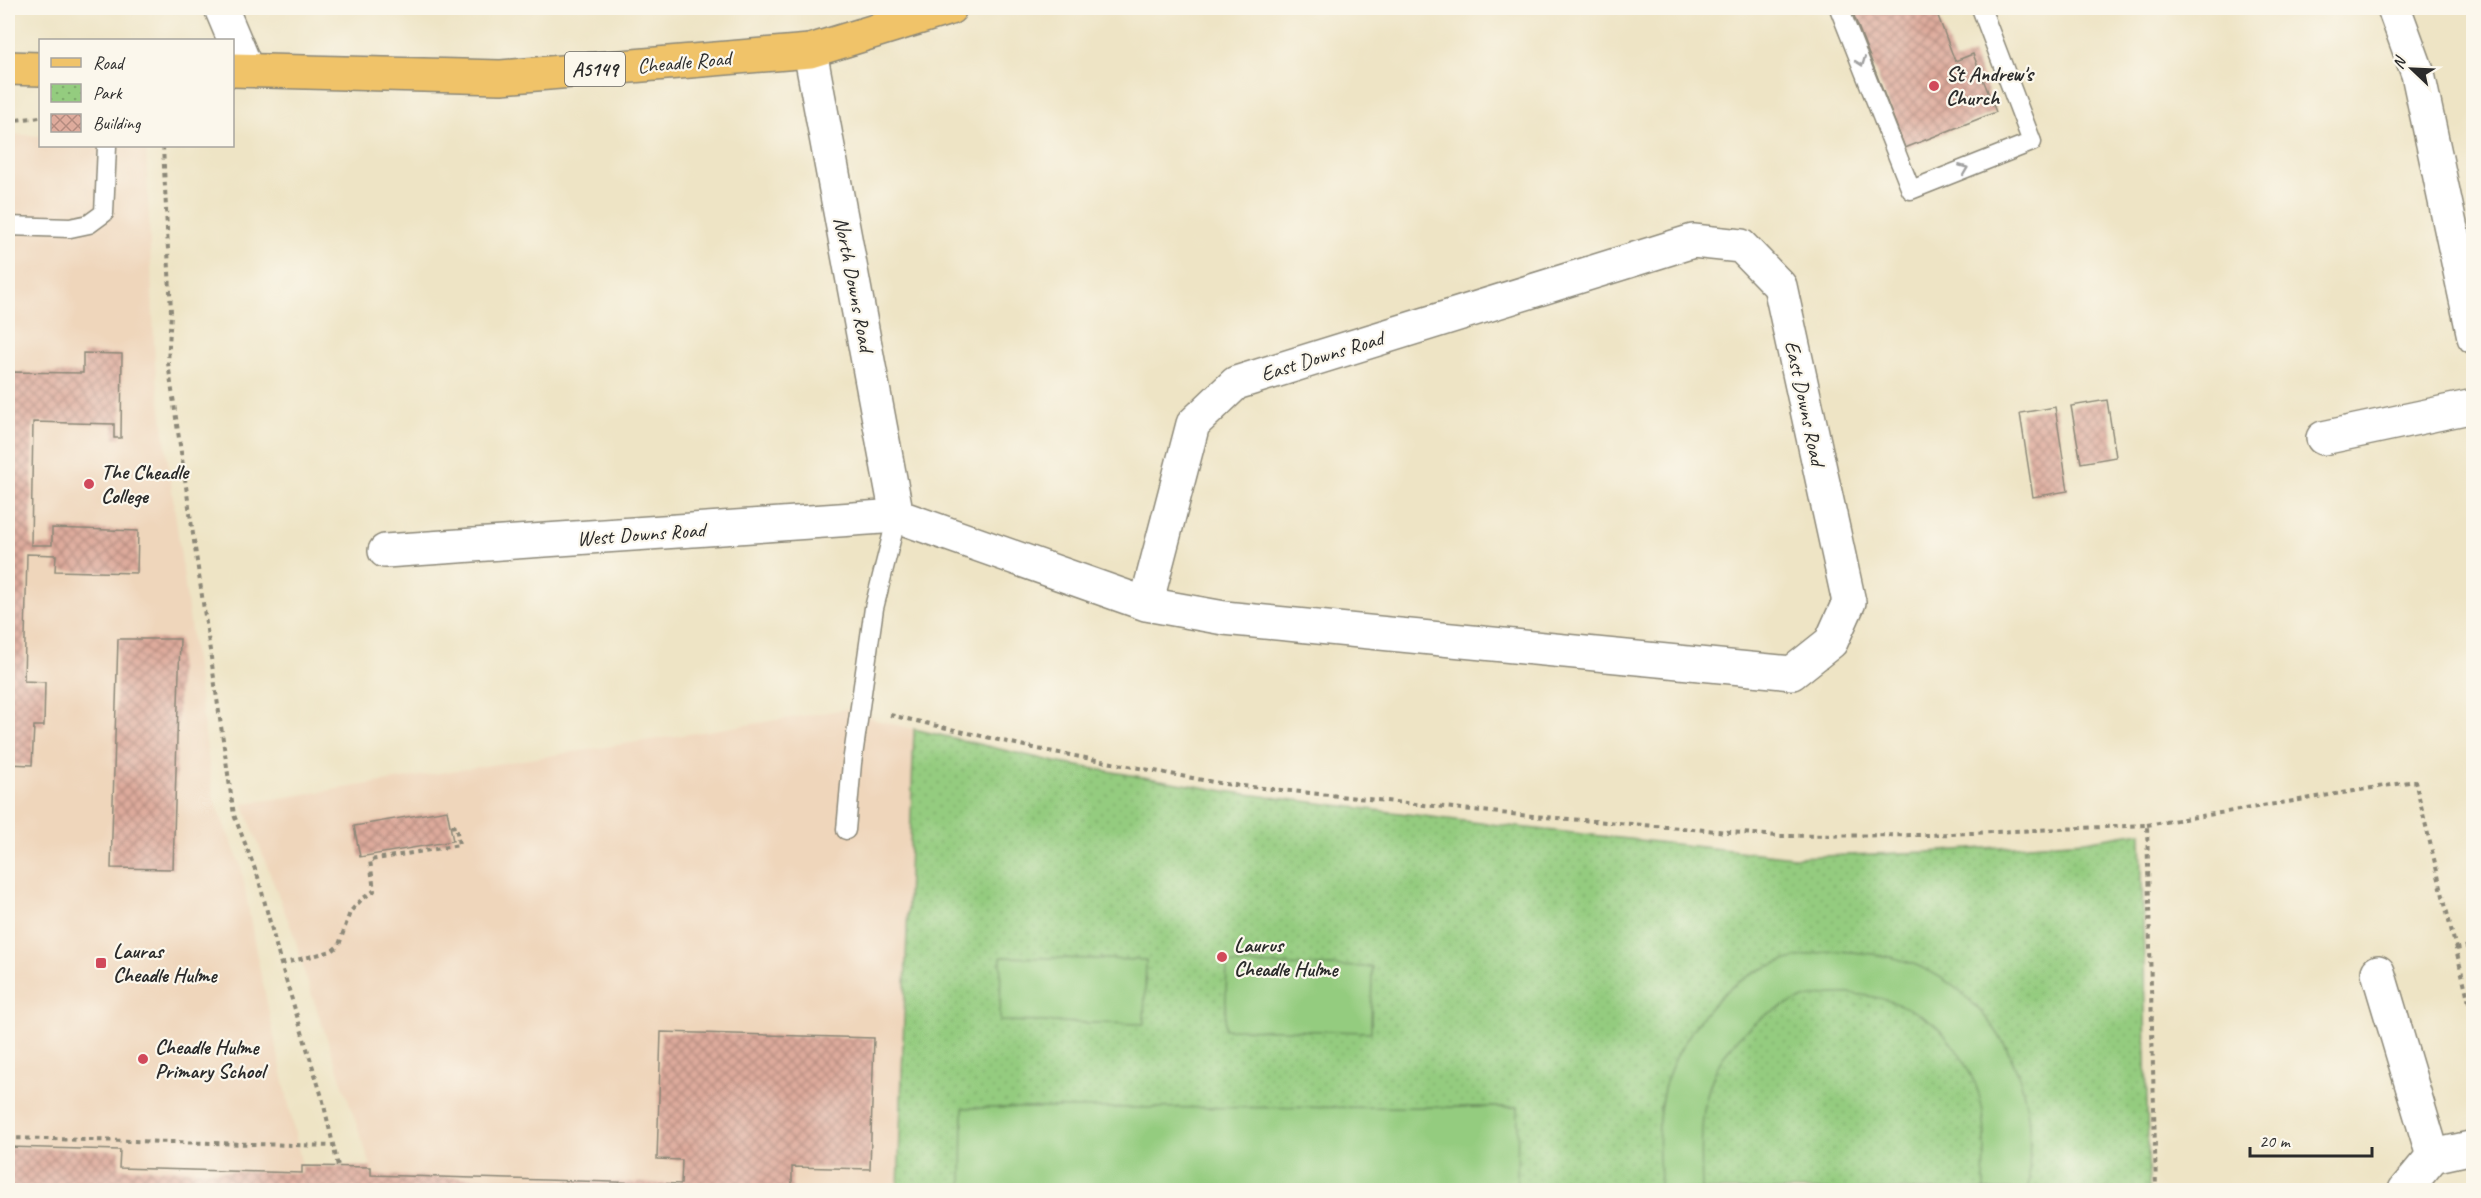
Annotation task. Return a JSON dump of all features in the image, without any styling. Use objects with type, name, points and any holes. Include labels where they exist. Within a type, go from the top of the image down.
[{"type":"main road","name":"Cheadle Road","points":[[240,70],[501,77],[810,51],[950,8]]},
{"type":"main road","points":[[8,68],[39,69]]},
{"type":"street","points":[[221,8],[230,39]]},
{"type":"street","points":[[2394,8],[2418,74],[2474,337]]},
{"type":"street","points":[[234,50],[240,70]]},
{"type":"street","name":"North Downs Road","points":[[810,51],[897,516]]},
{"type":"street","name":"East Downs Road","points":[[897,516],[1146,604],[1224,618],[1792,673],[1831,642],[1849,602],[1780,286],[1741,246],[1693,241],[1236,383],[1193,424],[1146,604]]},
{"type":"street","points":[[2323,438],[2474,406]]},
{"type":"street","name":"West Downs Road","points":[[385,551],[897,516]]},
{"type":"street","points":[[2378,972],[2433,1156]]},
{"type":"street","points":[[2405,1191],[2433,1156],[2474,1147]]},
{"type":"lane","points":[[1839,8],[1911,190],[2031,142],[1981,8]]},
{"type":"lane","points":[[8,226],[70,228],[89,225],[104,213],[107,147]]},
{"type":"lane","points":[[846,830],[874,608],[897,516]]},
{"type":"path","points":[[8,121],[39,117]]},
{"type":"path","points":[[163,147],[171,312],[168,363],[234,815],[258,877],[280,964],[322,1096],[338,1166]]},
{"type":"path","points":[[860,707],[1038,749],[1224,784],[1520,815],[1779,836],[1928,835],[2147,825],[2415,781],[2474,1023]]},
{"type":"path","points":[[2147,825],[2156,1191]]},
{"type":"path","points":[[280,964],[332,951],[339,945],[350,912],[362,899],[374,891],[370,861],[459,845],[456,826],[450,827]]},
{"type":"path","points":[[2456,949],[2474,945]]},
{"type":"path","points":[[8,1138],[334,1146]]},
{"type":"shaded area","name":"Laurus Cheadle Hulme","points":[[8,134],[39,136],[39,147],[146,147],[155,365],[214,800],[241,866],[256,952],[302,1166],[371,1166],[305,975],[295,938],[243,804],[860,707],[875,720],[1060,763],[1231,792],[1472,822],[1794,857],[1928,852],[2085,841],[2141,832],[2149,1190],[8,1190]]},
{"type":"green space","name":"Laurus Cheadle Hulme","points":[[914,729],[1060,763],[1231,792],[1472,822],[1794,857],[1928,852],[2085,841],[2141,832],[2149,1190],[898,1190]]},
{"type":"green space","points":[[1835,951],[1880,955],[1918,966],[1961,993],[1979,1010],[1995,1030],[2008,1052],[2025,1099],[2029,1133],[2029,1190],[1984,1190],[1985,1138],[1980,1098],[1968,1069],[1946,1036],[1932,1023],[1907,1008],[1881,998],[1853,994],[1824,995],[1797,1001],[1771,1012],[1748,1029],[1728,1050],[1718,1066],[1706,1100],[1701,1153],[1702,1190],[1660,1190],[1659,1125],[1662,1096],[1677,1055],[1700,1020],[1715,1002],[1748,976],[1788,960]]},
{"type":"green space","points":[[1001,957],[1146,960],[1144,1024],[1000,1021]]},
{"type":"green space","points":[[1227,964],[1372,967],[1371,1032],[1225,1029]]},
{"type":"green space","points":[[1518,1107],[1517,1190],[962,1190],[963,1108]]},
{"type":"building","name":"St Andrew's Church","points":[[1851,8],[1935,8],[1955,61],[1973,54],[1996,112],[1905,148]]},
{"type":"building","points":[[83,353],[122,354],[121,438],[114,438],[114,424],[33,422],[31,545],[52,545],[52,528],[138,531],[137,573],[55,571],[56,555],[27,554],[24,681],[45,682],[44,726],[34,726],[32,765],[8,764],[8,372],[83,373]]},
{"type":"building","points":[[2107,400],[2116,457],[2081,463],[2071,406]]},
{"type":"building","points":[[2055,407],[2068,491],[2033,497],[2020,413]]},
{"type":"building","points":[[118,639],[180,639],[173,869],[111,868]]},
{"type":"building","points":[[447,810],[453,841],[360,857],[354,826]]},
{"type":"building","points":[[661,1032],[874,1038],[870,1169],[792,1167],[792,1190],[8,1190],[8,1147],[120,1150],[119,1168],[302,1173],[302,1166],[371,1167],[371,1175],[681,1184],[682,1160],[657,1159]]},
{"type":"place","name":"St Andrew's Church","points":[[1934,86]]},
{"type":"place","name":"The Cheadle College","points":[[89,484]]},
{"type":"place","name":"Laurus Cheadle Hulme","points":[[1222,957]]},
{"type":"place","name":"Lauras Cheadle Hulme","points":[[101,963]]},
{"type":"place","name":"Cheadle Hulme Primary School","points":[[143,1059]]}]
